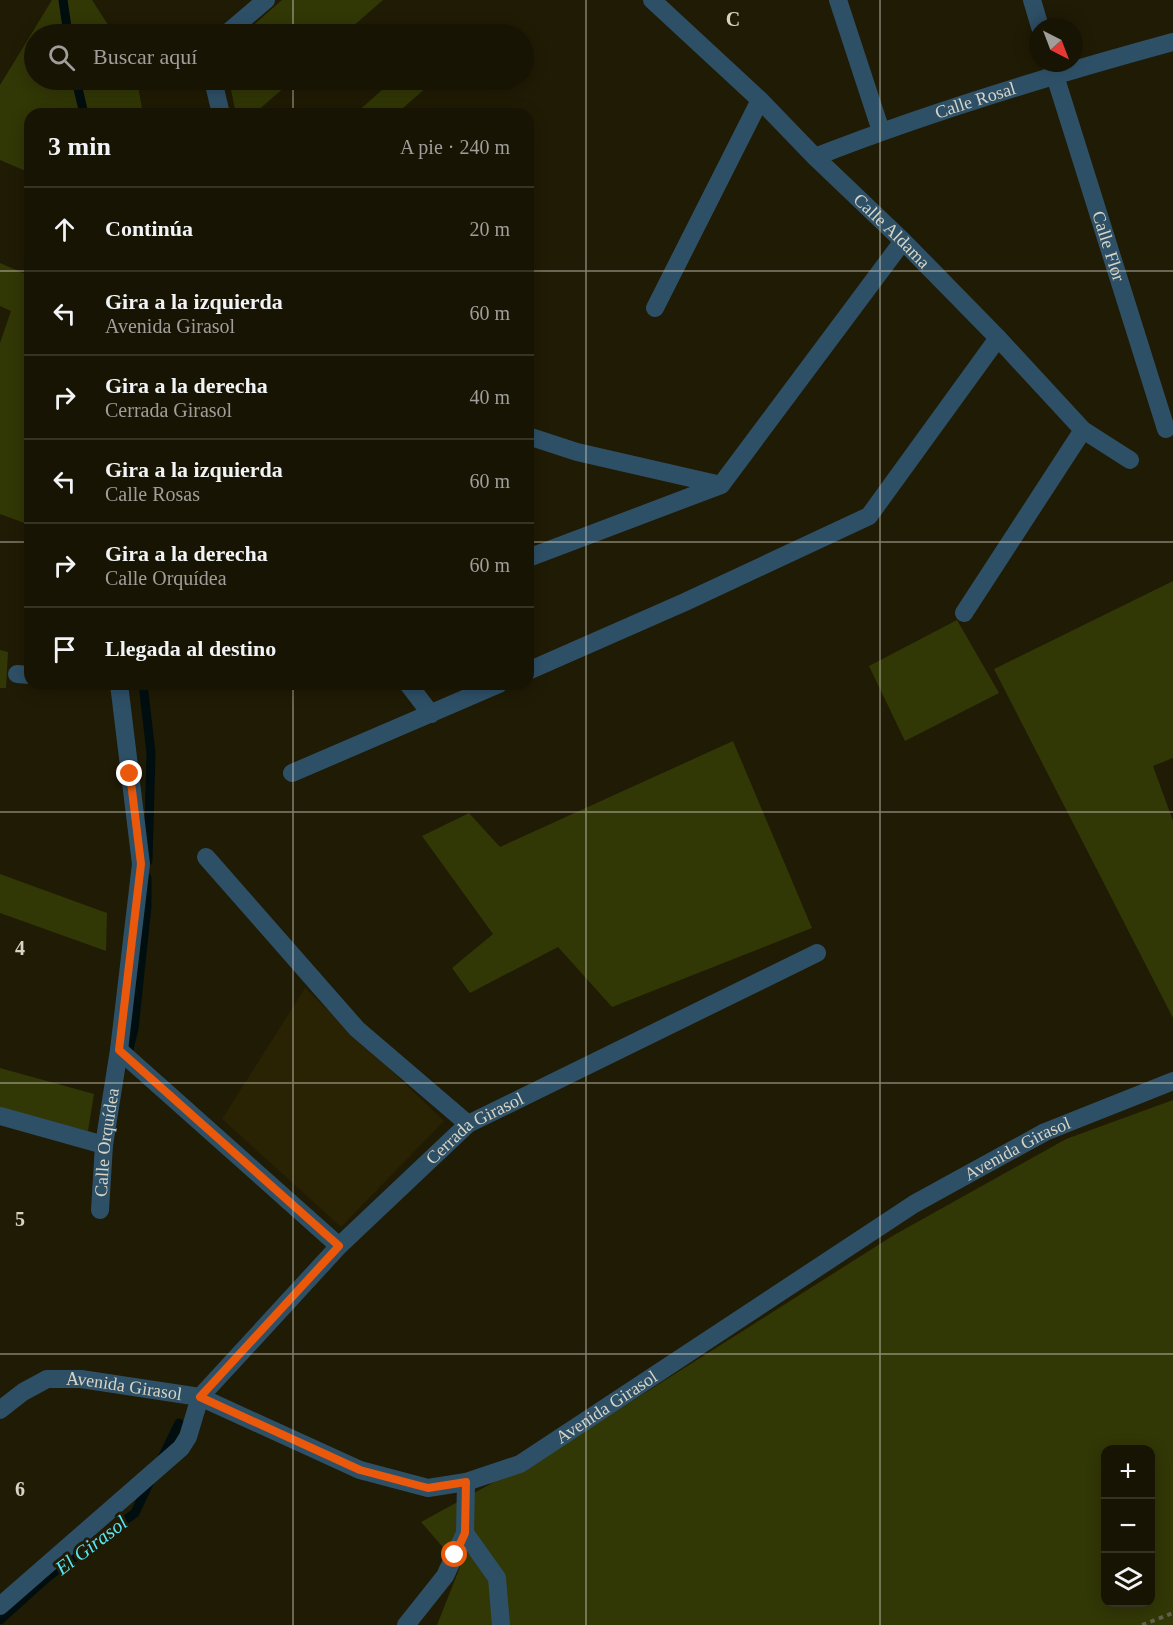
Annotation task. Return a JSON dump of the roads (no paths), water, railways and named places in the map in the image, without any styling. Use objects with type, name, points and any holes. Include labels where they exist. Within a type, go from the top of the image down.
[{"type":"street","points":[[238,24],[266,0]]},
{"type":"street","name":"Calle Aldama","points":[[652,0],[760,100],[815,157],[903,241],[998,338],[1083,430],[1130,460]]},
{"type":"street","points":[[838,0],[881,131]]},
{"type":"street","points":[[1032,0],[1037,18]]},
{"type":"street","name":"Calle Rosal","points":[[1083,62],[1173,42]]},
{"type":"street","name":"Calle Rosal","points":[[815,157],[1045,72]]},
{"type":"street","name":"Calle Flor","points":[[1054,72],[1166,429]]},
{"type":"street","points":[[215,90],[220,108]]},
{"type":"street","points":[[655,308],[760,100]]},
{"type":"street","points":[[534,556],[721,485],[903,241]]},
{"type":"street","points":[[534,668],[685,602],[869,516],[998,338]]},
{"type":"street","points":[[964,614],[1083,430]]},
{"type":"street","points":[[534,438],[577,452],[721,485]]},
{"type":"street","name":"Calle Orquídea","points":[[100,1210],[104,1145],[120,1051],[141,864],[120,690]]},
{"type":"street","points":[[413,690],[431,714]]},
{"type":"street","points":[[292,773],[486,690]]},
{"type":"street","points":[[206,858],[357,1029],[468,1124]]},
{"type":"street","name":"Cerrada Girasol","points":[[200,1397],[339,1246],[468,1124],[817,953]]},
{"type":"street","points":[[120,1051],[339,1246]]},
{"type":"street","name":"Avenida Girasol","points":[[0,1410],[23,1392],[47,1379],[81,1379],[200,1397],[360,1470],[428,1488],[466,1482],[520,1464],[914,1204],[1045,1132],[1173,1081]]},
{"type":"street","points":[[0,1116],[104,1145]]},
{"type":"street","points":[[0,1606],[181,1448],[188,1437],[200,1397]]},
{"type":"street","points":[[406,1625],[446,1576],[465,1533],[466,1482]]},
{"type":"street","points":[[465,1533],[497,1578],[501,1625]]},
{"type":"waterway","name":"El Girasol","points":[[63,0],[67,24]]},
{"type":"waterway","name":"El Girasol","points":[[78,90],[83,108]]},
{"type":"waterway","name":"El Girasol","points":[[144,690],[151,753],[148,861]]},
{"type":"waterway","name":"El Girasol","points":[[129,1049],[134,1029],[147,906],[147,878]]},
{"type":"waterway","name":"El Girasol","points":[[162,1458],[179,1423]]},
{"type":"waterway","name":"El Girasol","points":[[0,1620],[49,1576],[135,1513],[150,1481]]}]
